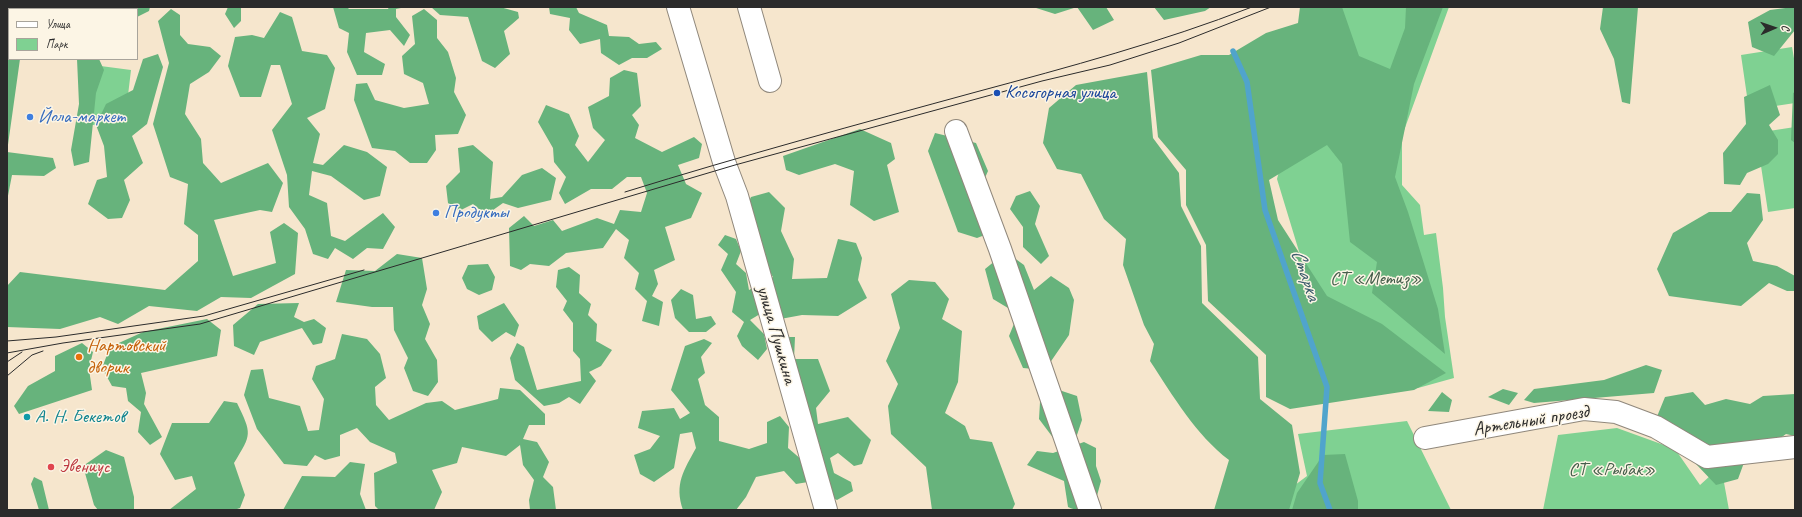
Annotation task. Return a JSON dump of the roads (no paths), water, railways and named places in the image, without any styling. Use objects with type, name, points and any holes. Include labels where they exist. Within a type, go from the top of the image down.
[{"type":"street","name":"улица Пушкина","points":[[678,7],[724,162],[737,196],[826,510]]},
{"type":"street","points":[[749,7],[770,81]]},
{"type":"street","points":[[956,131],[1000,249],[1090,510]]},
{"type":"street","name":"Артельный проезд","points":[[1424,438],[1584,409],[1616,412],[1656,427],[1707,457],[1795,447]]},
{"type":"waterway","name":"Старка","points":[[1233,51],[1247,82],[1265,210],[1327,387],[1320,483],[1330,510]]},
{"type":"tram line","points":[[625,192],[800,140],[1150,43],[1252,7]]},
{"type":"tram line","points":[[7,353],[63,343],[200,324],[735,165],[1042,81],[1110,65],[1179,43],[1271,7]]},
{"type":"tram line","points":[[7,341],[56,337],[204,316],[364,270]]},
{"type":"tram line","points":[[7,376],[32,355],[43,351]]},
{"type":"tram line","points":[[7,362],[22,352]]},
{"type":"place","name":"Косогорная улица","points":[[997,93]]},
{"type":"place","name":"Йола-маркет","points":[[30,117]]},
{"type":"place","name":"Продукты","points":[[436,213]]},
{"type":"place","name":"Нартовский дворик","points":[[79,357]]},
{"type":"place","name":"А. Н. Бекетов","points":[[27,417]]},
{"type":"place","name":"Эвениус","points":[[51,467]]},
{"type":"park label","name":"СТ «Метиз»","points":[[1376,279]]},
{"type":"park label","name":"СТ «Рыбак»","points":[[1612,470]]}]
